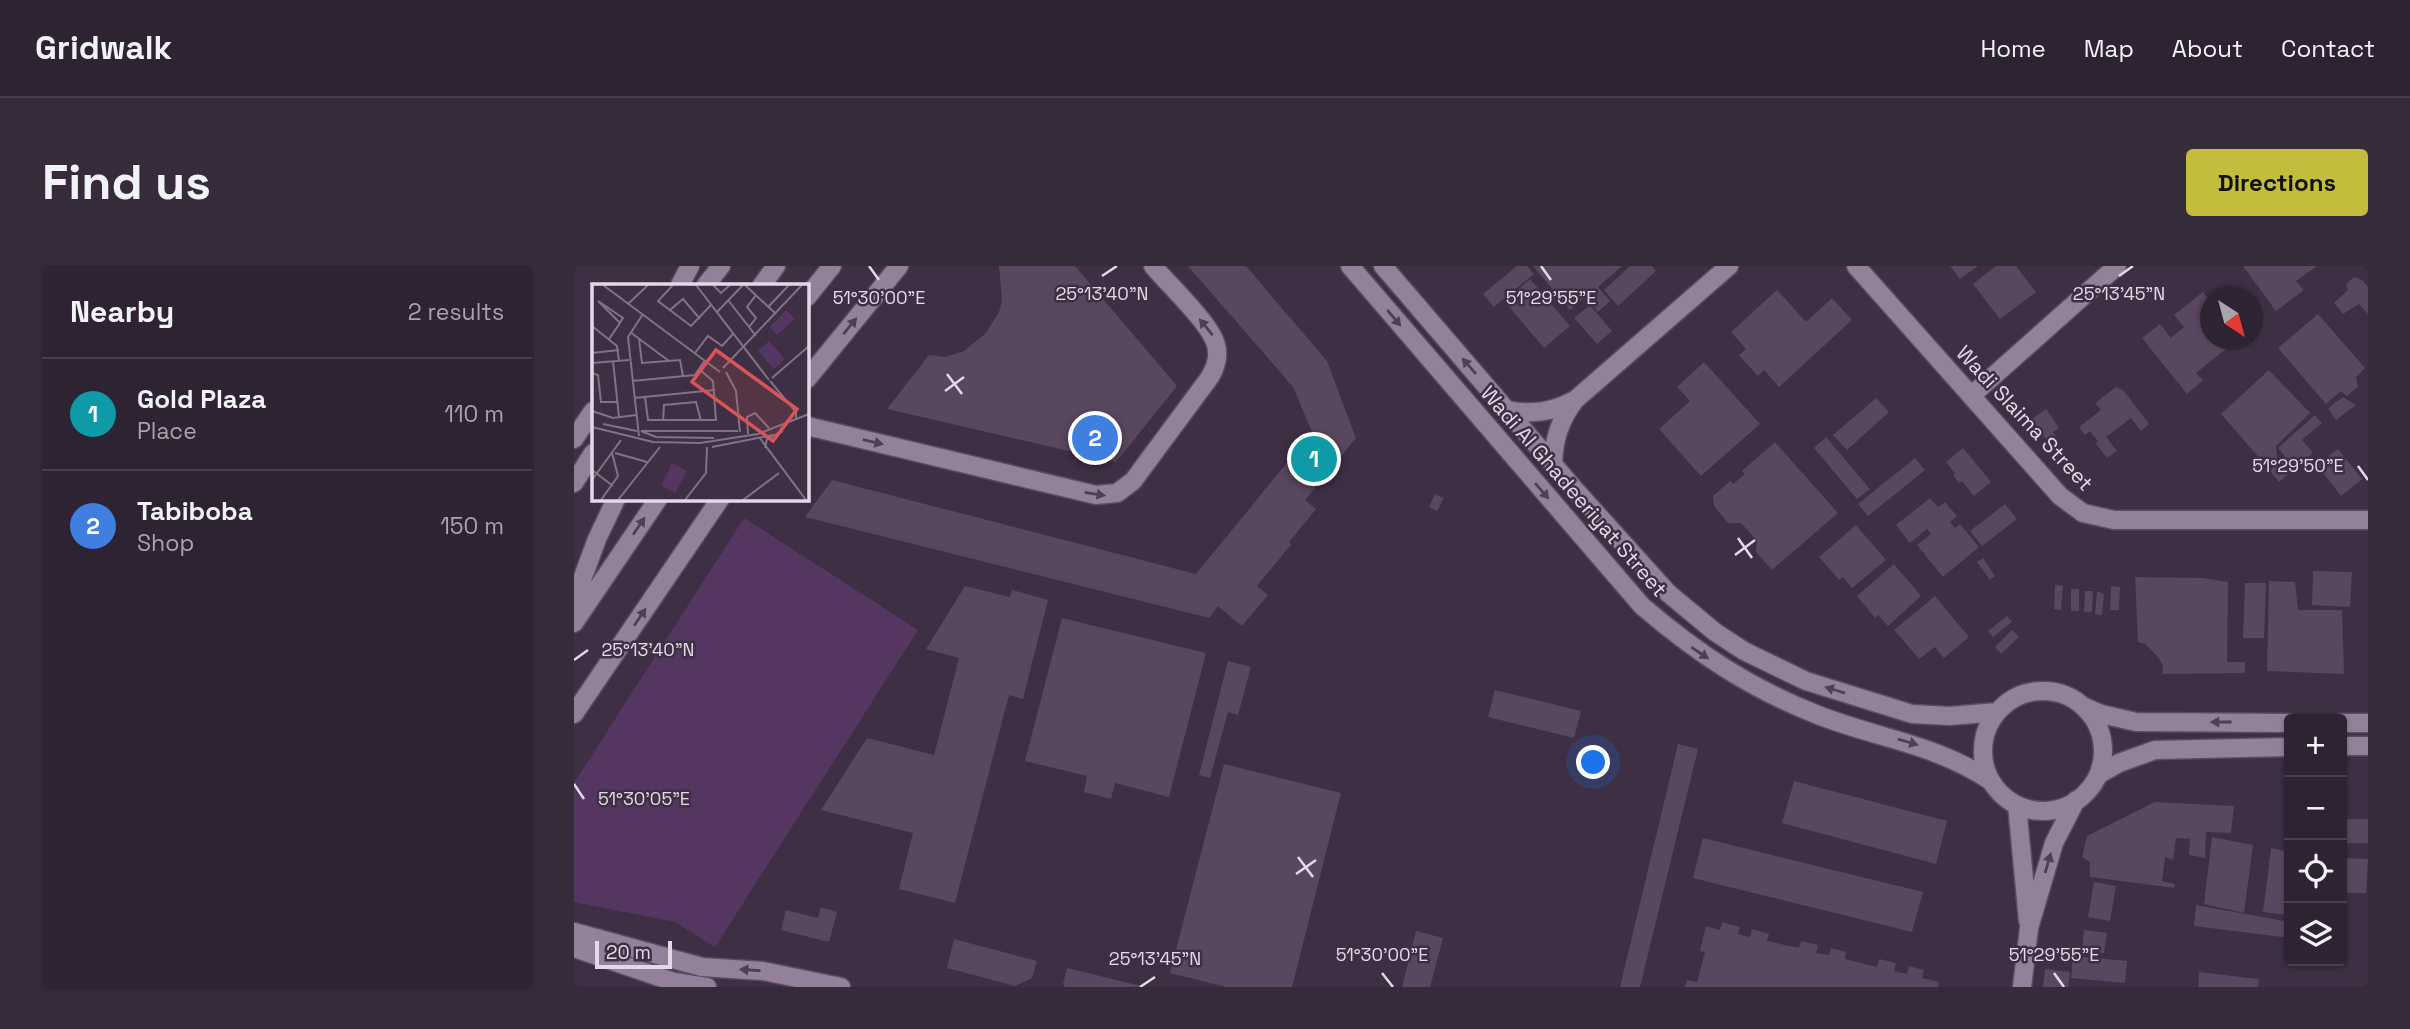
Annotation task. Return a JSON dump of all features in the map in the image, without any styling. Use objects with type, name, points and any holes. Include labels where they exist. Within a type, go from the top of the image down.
[{"type":"street","points":[[681,284],[690,266]]},
{"type":"street","points":[[707,284],[721,266]]},
{"type":"street","points":[[763,284],[776,266]]},
{"type":"street","points":[[808,296],[832,266]]},
{"type":"street","points":[[808,378],[899,266]]},
{"type":"street","points":[[808,426],[1096,495],[1117,493],[1133,481],[1210,377],[1217,361],[1216,344],[1209,329],[1153,266]]},
{"type":"street","name":"Wadi Al Ghadeeriyat Street","points":[[1350,266],[1642,606],[1684,642],[1723,668],[1787,702],[1820,716],[1928,748],[1972,768],[1991,781]]},
{"type":"street","name":"Wadi Al Ghadeeriyat Street","points":[[1383,266],[1668,593],[1715,632],[1744,651],[1806,681],[1912,714],[1950,716],[1997,712]]},
{"type":"street","points":[[1553,463],[1558,430],[1564,414],[1575,400],[1729,266]]},
{"type":"street","name":"Wadi Slaima Street","points":[[1856,266],[2060,496],[2083,513],[2114,520],[2368,520]]},
{"type":"street","points":[[1972,396],[2116,266]]},
{"type":"street","points":[[1507,410],[1531,414],[1575,400]]},
{"type":"street","points":[[574,439],[592,412]]},
{"type":"street","points":[[574,483],[592,455]]},
{"type":"street","points":[[574,601],[615,500]]},
{"type":"street","points":[[574,623],[657,500]]},
{"type":"street","points":[[574,714],[719,500]]},
{"type":"street","points":[[2083,706],[2097,726],[2103,751],[2098,775],[2085,793],[2053,810],[2041,811],[2017,805],[2007,799],[1991,781],[1986,770],[1983,746],[1990,722],[1997,712],[2019,696],[2046,691],[2059,693],[2101,714],[2136,722],[2284,723]]},
{"type":"street","points":[[2354,723],[2368,708]]},
{"type":"street","points":[[2347,746],[2368,746]]},
{"type":"street","points":[[2098,775],[2119,763],[2155,750],[2284,747]]},
{"type":"street","points":[[2021,987],[2029,928],[2054,843],[2076,800]]},
{"type":"street","points":[[2017,805],[2029,928]]},
{"type":"street","points":[[574,932],[702,967],[763,971],[841,987]]},
{"type":"street","points":[[574,948],[674,982],[707,987]]},
{"type":"shaded area","points":[[744,518],[918,630],[715,947],[675,922],[574,902],[574,783]]},
{"type":"building","points":[[999,266],[1075,266],[1177,386],[1116,462],[887,409],[929,355],[945,357],[964,351],[986,333],[999,312],[1002,300]]},
{"type":"building","points":[[1188,266],[1246,266],[1327,361],[1356,438],[1305,500],[1316,509],[1257,586],[1268,595],[1242,626],[1218,606],[1209,618],[805,517],[832,480],[1196,574],[1312,432],[1293,387]]},
{"type":"building","points":[[1517,266],[1527,266],[1534,274],[1494,307],[1483,294]]},
{"type":"building","points":[[1533,266],[1622,266],[1598,287],[1610,301],[1598,312],[1585,297],[1570,310]]},
{"type":"building","points":[[1630,266],[1652,266],[1656,271],[1618,306],[1604,290]]},
{"type":"building","points":[[1950,266],[1978,266],[1960,279]]},
{"type":"building","points":[[1996,266],[2016,266],[2036,292],[2000,319],[1973,284]]},
{"type":"building","points":[[2243,266],[2317,266],[2296,281],[2304,290],[2276,311],[2263,293],[2263,287],[2258,287]]},
{"type":"building","points":[[2354,277],[2362,280],[2368,287],[2368,314],[2359,304],[2343,314],[2334,303],[2348,290],[2346,284]]},
{"type":"building","points":[[1530,279],[1570,326],[1544,348],[1504,301]]},
{"type":"building","points":[[1777,290],[1806,322],[1832,298],[1852,320],[1779,387],[1764,370],[1758,376],[1739,355],[1746,349],[1731,332]]},
{"type":"building","points":[[2200,294],[2200,350],[2225,350],[2196,373],[2203,380],[2187,394],[2142,338],[2160,324],[2171,338],[2184,327],[2174,315]]},
{"type":"building","points":[[1590,305],[1612,331],[1597,344],[1574,318]]},
{"type":"building","points":[[2318,314],[2365,368],[2356,377],[2358,387],[2347,396],[2341,391],[2326,404],[2278,348]]},
{"type":"building","points":[[1704,362],[1760,424],[1701,476],[1659,429],[1690,401],[1677,387]]},
{"type":"building","points":[[2269,370],[2310,413],[2276,446],[2277,460],[2262,461],[2221,414]]},
{"type":"building","points":[[2116,387],[2124,391],[2149,424],[2141,431],[2131,418],[2106,437],[2117,451],[2107,458],[2090,431],[2085,435],[2079,427],[2101,410],[2095,403]]},
{"type":"building","points":[[2343,397],[2356,405],[2336,420],[2328,408]]},
{"type":"building","points":[[1876,398],[1889,412],[1847,450],[1833,435]]},
{"type":"building","points":[[2046,409],[2059,428],[2053,432],[2060,442],[2052,448],[2032,419]]},
{"type":"building","points":[[2315,415],[2322,423],[2302,440],[2313,453],[2279,482],[2269,470],[2285,456],[2278,448]]},
{"type":"building","points":[[1826,437],[1870,489],[1857,499],[1814,448]]},
{"type":"building","points":[[1775,442],[1838,513],[1772,570],[1756,552],[1757,541],[1741,523],[1728,523],[1714,506],[1713,496],[1730,481],[1733,484],[1745,474],[1742,471]]},
{"type":"building","points":[[1963,448],[1991,482],[1974,496],[1962,481],[1959,483],[1946,462]]},
{"type":"building","points":[[2338,449],[2362,479],[2341,496],[2317,465]]},
{"type":"building","points":[[1915,458],[1925,470],[1868,516],[1858,504]]},
{"type":"building","points":[[1435,494],[1444,498],[1437,511],[1429,507]]},
{"type":"building","points":[[1930,498],[1938,507],[1945,502],[1957,516],[1950,522],[1955,528],[1960,524],[1979,547],[1943,577],[1917,545],[1931,534],[1927,529],[1910,543],[1896,525]]},
{"type":"building","points":[[2005,504],[2017,519],[1982,546],[1970,531]]},
{"type":"building","points":[[1856,525],[1886,560],[1852,588],[1843,577],[1839,580],[1819,557]]},
{"type":"building","points":[[1983,558],[1995,576],[1990,580],[1977,562]]},
{"type":"building","points":[[1894,564],[1921,596],[1888,626],[1878,615],[1875,618],[1857,596]]},
{"type":"building","points":[[2313,571],[2352,572],[2350,607],[2312,605]]},
{"type":"building","points":[[2135,577],[2203,578],[2228,582],[2227,662],[2245,662],[2245,673],[2162,674],[2163,666],[2159,658],[2145,644],[2138,642]]},
{"type":"building","points":[[2269,581],[2295,582],[2298,610],[2342,610],[2344,674],[2267,671]]},
{"type":"building","points":[[2245,583],[2266,583],[2264,638],[2243,638]]},
{"type":"building","points":[[2055,585],[2063,586],[2061,610],[2054,609]]},
{"type":"building","points":[[965,586],[1010,597],[1012,590],[1048,600],[1023,699],[1009,695],[955,903],[899,889],[913,833],[821,810],[867,738],[934,755],[959,658],[926,649]]},
{"type":"building","points":[[2111,586],[2120,587],[2119,610],[2110,610]]},
{"type":"building","points":[[2071,589],[2079,589],[2079,611],[2071,611]]},
{"type":"building","points":[[2085,591],[2093,591],[2092,612],[2084,612]]},
{"type":"building","points":[[2097,591],[2104,594],[2102,615],[2095,614]]},
{"type":"building","points":[[1935,596],[1969,637],[1944,658],[1935,647],[1919,659],[1894,630]]},
{"type":"building","points":[[2007,616],[2012,622],[1993,637],[1988,631]]},
{"type":"building","points":[[1062,618],[1206,653],[1169,797],[1115,783],[1111,799],[1084,792],[1087,776],[1025,761]]},
{"type":"building","points":[[2012,630],[2019,637],[2001,654],[1995,647]]},
{"type":"building","points":[[1228,661],[1251,667],[1238,715],[1228,712],[1210,778],[1199,775]]},
{"type":"building","points":[[1495,690],[1581,711],[1574,738],[1488,717]]},
{"type":"building","points":[[1678,744],[1698,749],[1640,987],[1620,987]]},
{"type":"building","points":[[1224,764],[1341,793],[1292,987],[1226,987],[1170,973]]},
{"type":"building","points":[[1794,781],[1947,821],[1936,864],[1782,823]]},
{"type":"building","points":[[2155,802],[2234,806],[2231,833],[2206,832],[2205,858],[2189,855],[2190,839],[2176,838],[2173,860],[2165,857],[2162,881],[2175,884],[2174,888],[2090,877],[2090,862],[2082,857],[2087,836]]},
{"type":"building","points":[[2347,819],[2368,819],[2368,843],[2347,843]]},
{"type":"building","points":[[2212,837],[2253,845],[2244,913],[2204,904]]},
{"type":"building","points":[[1703,838],[1923,892],[1912,932],[1693,878]]},
{"type":"building","points":[[2271,848],[2284,851],[2284,914],[2263,912]]},
{"type":"building","points":[[2347,858],[2368,859],[2366,893],[2347,893]]},
{"type":"building","points":[[2094,882],[2116,886],[2110,921],[2088,917]]},
{"type":"building","points":[[2196,905],[2284,921],[2284,937],[2194,926]]},
{"type":"building","points":[[821,907],[837,912],[829,942],[781,930],[786,910],[818,918]]},
{"type":"building","points":[[1722,922],[1740,927],[1738,934],[1750,937],[1752,929],[1769,934],[1767,941],[1799,948],[1801,941],[1818,945],[1816,953],[1829,955],[1831,948],[1846,952],[1845,959],[1877,967],[1879,959],[1896,963],[1894,971],[1907,974],[1909,966],[1924,970],[1922,978],[1939,982],[1938,987],[1685,987],[1687,980],[1697,982],[1705,952],[1700,951],[1706,926],[1720,930]]},
{"type":"building","points":[[2084,930],[2107,933],[2104,953],[2082,950]]},
{"type":"building","points":[[1416,931],[1443,938],[1430,987],[1402,987]]},
{"type":"building","points":[[954,939],[1037,961],[1032,978],[1015,986],[947,968]]},
{"type":"building","points":[[2073,956],[2127,961],[2125,983],[2071,978]]},
{"type":"building","points":[[1067,968],[1141,987],[1065,987],[1063,984]]},
{"type":"building","points":[[2045,969],[2070,972],[2068,987],[2043,987]]},
{"type":"building","points":[[2199,972],[2259,979],[2258,987],[2198,987]]},
{"type":"place","name":"Tabiboba","points":[[1095,438]]},
{"type":"place","name":"Gold Plaza","points":[[1314,459]]}]
